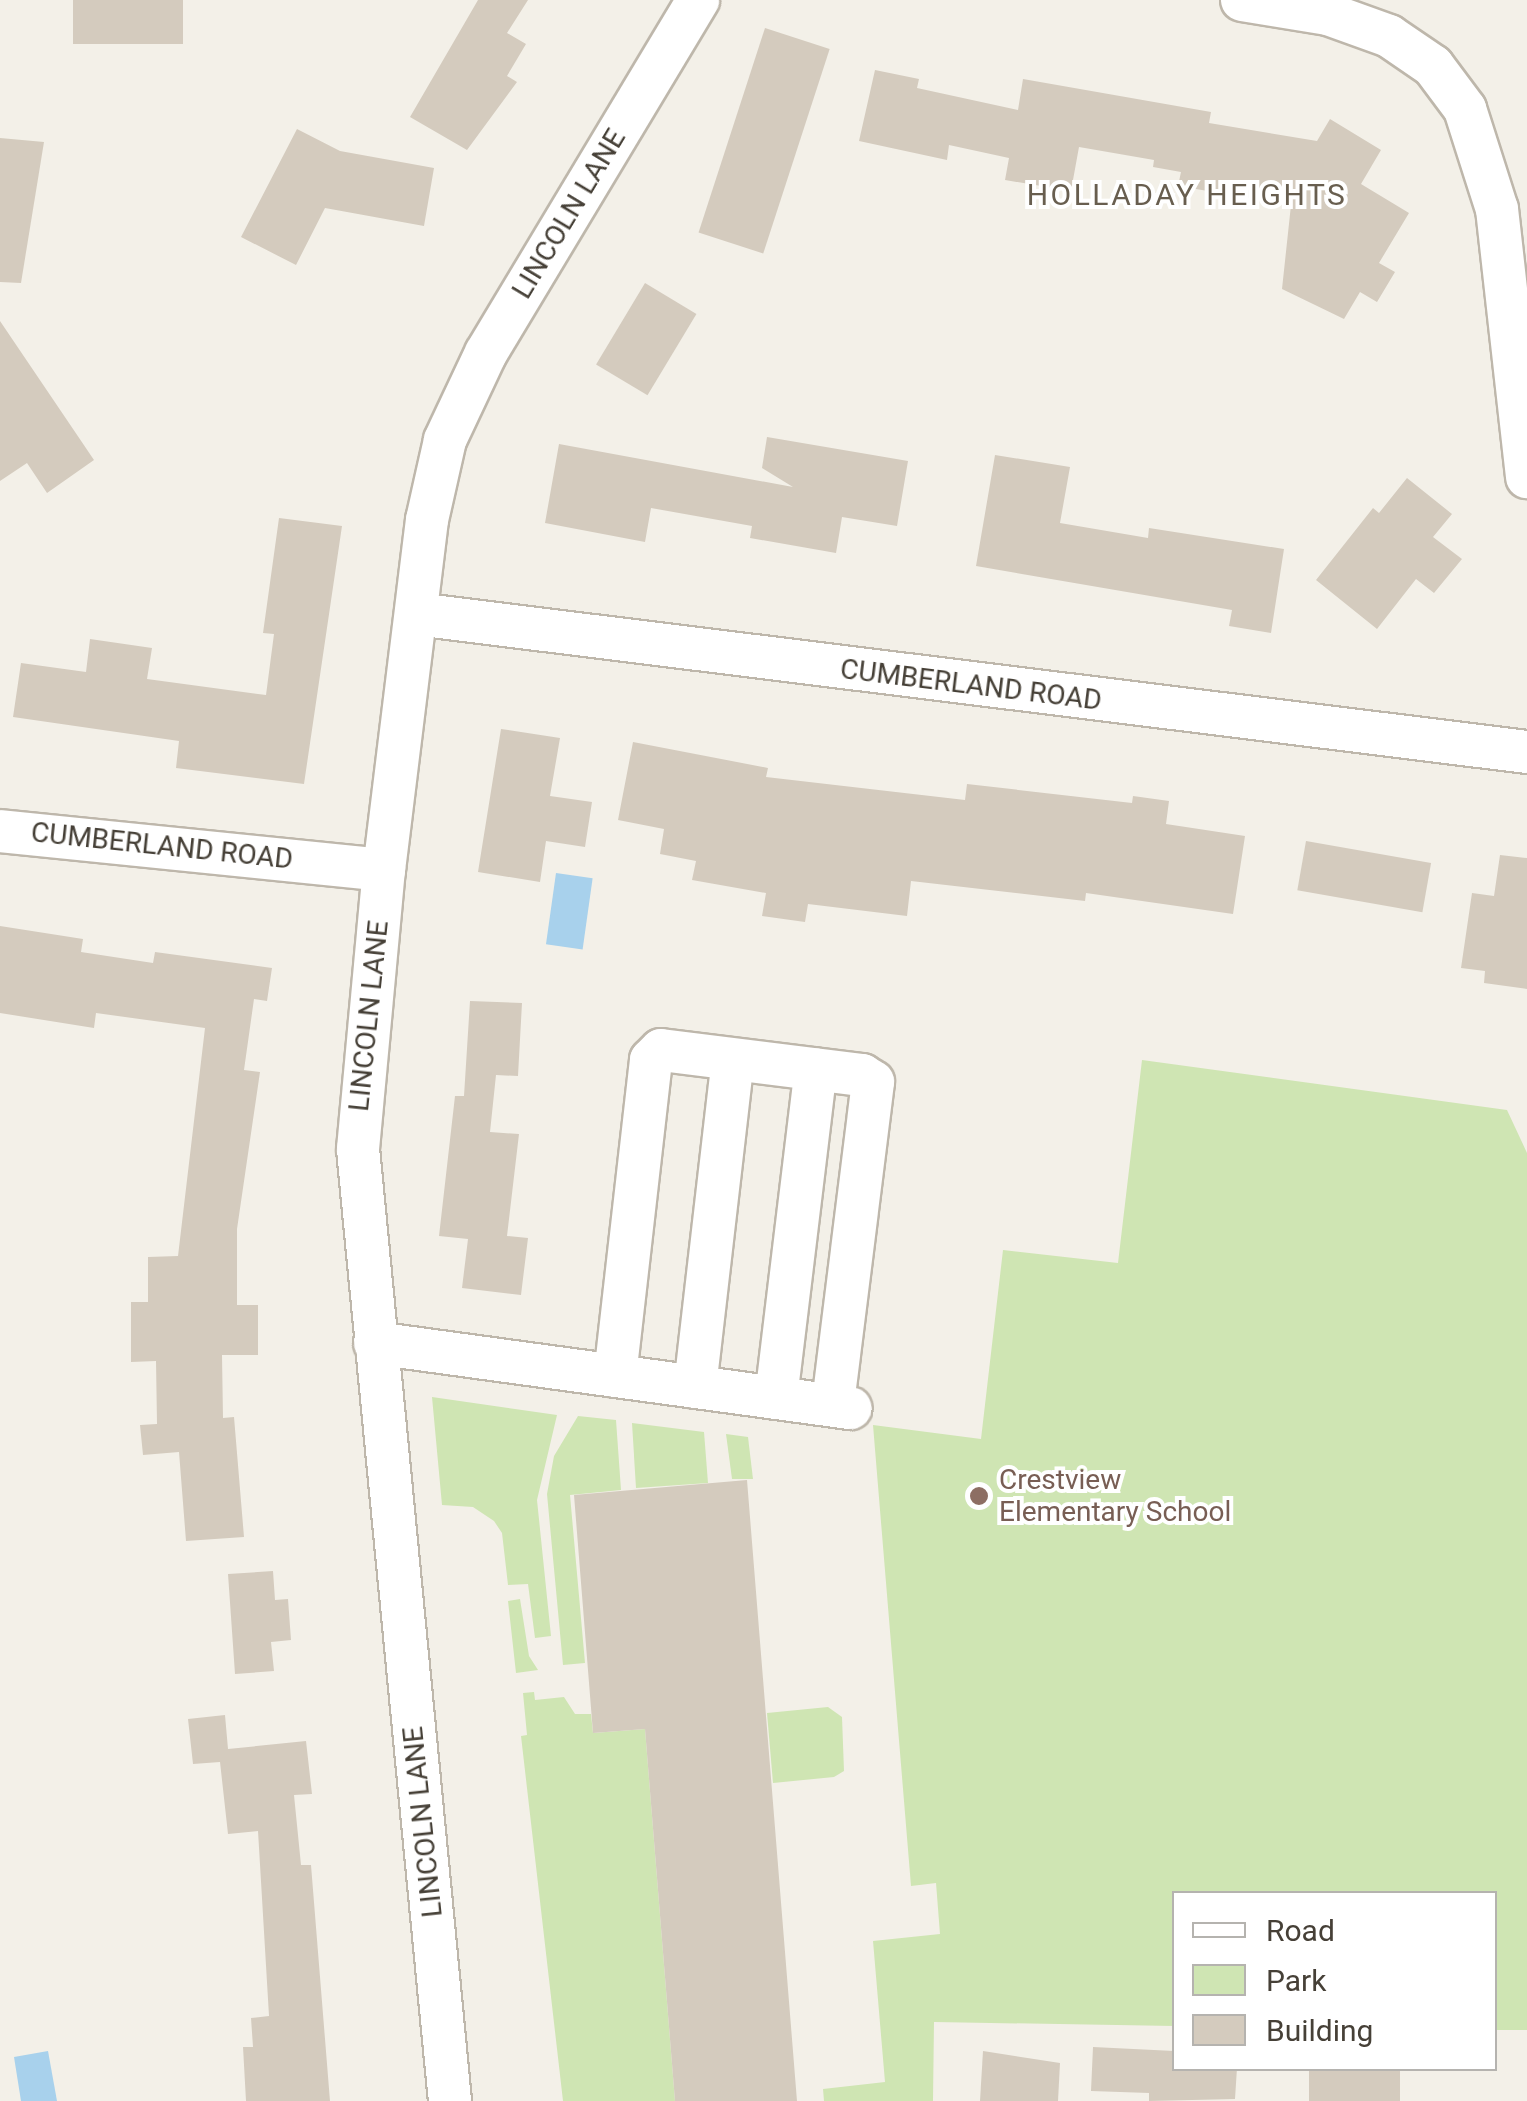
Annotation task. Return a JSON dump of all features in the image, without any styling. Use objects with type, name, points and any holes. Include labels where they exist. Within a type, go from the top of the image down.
[{"type":"street","name":"LINCOLN LANE","points":[[450,2101],[375,1343],[358,1110],[384,870],[432,494],[455,411],[698,0]]},
{"type":"street","points":[[1242,0],[1328,14],[1389,36],[1433,66],[1465,109],[1497,208],[1527,478]]},
{"type":"street","name":"CUMBERLAND ROAD","points":[[416,614],[1527,752]]},
{"type":"street","name":"CUMBERLAND ROAD","points":[[0,830],[384,870]]},
{"type":"street","points":[[375,1343],[615,1376],[842,1407],[873,1082],[862,1075],[661,1050],[651,1060],[615,1376]]},
{"type":"street","points":[[696,1387],[733,1060]]},
{"type":"street","points":[[776,1398],[816,1069]]},
{"type":"green space","points":[[1142,1060],[1507,1110],[1527,1153],[1527,2030],[1497,2030],[1497,1891],[1172,1891],[1172,2026],[934,2022],[933,2101],[824,2101],[823,2089],[885,2082],[873,1941],[940,1934],[936,1883],[911,1886],[873,1425],[981,1439],[1003,1250],[1118,1263]]},
{"type":"green space","points":[[432,1397],[557,1415],[537,1500],[551,1636],[535,1638],[528,1584],[508,1585],[502,1533],[494,1521],[473,1507],[442,1505]]},
{"type":"green space","points":[[578,1416],[616,1420],[621,1490],[570,1495],[585,1663],[563,1665],[547,1494],[554,1456]]},
{"type":"green space","points":[[632,1423],[704,1432],[708,1483],[636,1488]]},
{"type":"green space","points":[[726,1434],[748,1437],[753,1479],[732,1479]]},
{"type":"green space","points":[[520,1599],[529,1656],[538,1670],[516,1673],[508,1601]]},
{"type":"green space","points":[[534,1692],[535,1700],[564,1697],[575,1714],[591,1714],[593,1733],[645,1729],[675,2101],[563,2101],[521,1736],[527,1735],[523,1693]]},
{"type":"green space","points":[[828,1707],[842,1717],[844,1771],[834,1777],[773,1783],[767,1713]]},
{"type":"water","points":[[556,873],[593,878],[583,949],[546,944]]},
{"type":"water","points":[[48,2051],[57,2101],[21,2101],[14,2057]]},
{"type":"building","points":[[73,0],[183,0],[183,44],[73,44]]},
{"type":"building","points":[[478,0],[528,0],[507,33],[526,44],[507,76],[517,82],[467,150],[410,117]]},
{"type":"building","points":[[765,28],[830,49],[763,253],[699,232]]},
{"type":"building","points":[[875,70],[919,79],[917,88],[1018,110],[1023,79],[1211,112],[1209,123],[1317,141],[1330,119],[1381,150],[1361,184],[1409,213],[1379,263],[1395,272],[1377,302],[1360,292],[1344,319],[1282,289],[1291,205],[1178,186],[1181,172],[1153,167],[1154,160],[1079,147],[1071,191],[1005,180],[1009,158],[949,145],[947,160],[859,141]]},
{"type":"building","points":[[297,129],[340,151],[434,168],[424,226],[325,208],[296,265],[241,237]]},
{"type":"building","points":[[0,138],[44,142],[21,283],[0,282]]},
{"type":"building","points":[[645,283],[696,314],[648,395],[596,364]]},
{"type":"building","points":[[0,321],[94,460],[47,493],[27,463],[0,481]]},
{"type":"building","points":[[767,437],[908,461],[897,526],[842,517],[836,553],[750,538],[752,526],[651,508],[645,542],[545,523],[559,444],[793,487],[762,468]]},
{"type":"building","points":[[995,455],[1070,467],[1060,523],[1148,538],[1149,528],[1284,549],[1271,633],[1229,626],[1232,610],[976,566]]},
{"type":"building","points":[[1407,478],[1452,514],[1433,537],[1462,559],[1434,593],[1416,579],[1377,629],[1316,580],[1373,508],[1379,513]]},
{"type":"building","points":[[279,518],[342,526],[304,784],[176,768],[179,741],[13,717],[21,663],[86,672],[90,639],[152,648],[147,679],[266,695],[274,634],[263,633]]},
{"type":"building","points":[[501,729],[560,738],[550,796],[592,802],[585,847],[546,841],[540,882],[478,872]]},
{"type":"building","points":[[633,742],[768,768],[766,777],[965,800],[967,784],[1132,803],[1133,796],[1169,801],[1166,824],[1245,836],[1233,914],[1086,893],[1085,901],[911,881],[907,916],[808,904],[805,922],[762,916],[766,893],[692,880],[696,861],[660,854],[664,829],[618,820]]},
{"type":"building","points":[[1306,841],[1431,863],[1422,912],[1297,890]]},
{"type":"building","points":[[1500,855],[1527,858],[1527,989],[1484,983],[1485,971],[1461,968],[1472,893],[1494,896]]},
{"type":"building","points":[[0,926],[83,939],[81,952],[153,963],[155,952],[272,968],[267,1001],[254,999],[244,1070],[260,1072],[237,1229],[237,1305],[258,1305],[258,1355],[222,1355],[223,1418],[234,1417],[244,1537],[186,1541],[179,1452],[143,1455],[140,1425],[157,1424],[156,1361],[131,1362],[131,1302],[148,1302],[148,1257],[178,1256],[205,1028],[96,1013],[94,1028],[0,1013]]},
{"type":"building","points":[[470,1001],[522,1003],[518,1076],[496,1075],[490,1132],[519,1134],[507,1236],[528,1238],[521,1295],[462,1288],[468,1239],[439,1236],[455,1096],[464,1096]]},
{"type":"building","points":[[747,1480],[797,2101],[675,2101],[645,1729],[593,1733],[574,1495]]},
{"type":"building","points":[[273,1571],[275,1600],[288,1599],[291,1640],[271,1642],[274,1671],[235,1674],[228,1574]]},
{"type":"building","points":[[225,1715],[228,1749],[306,1741],[312,1794],[294,1795],[301,1865],[311,1865],[330,2101],[246,2101],[243,2047],[253,2047],[251,2018],[269,2016],[258,1831],[228,1834],[220,1762],[193,1764],[188,1719]]},
{"type":"building","points":[[1093,2047],[1172,2051],[1172,2071],[1237,2071],[1235,2099],[1149,2101],[1149,2093],[1091,2091]]},
{"type":"building","points":[[983,2051],[1060,2063],[1058,2101],[980,2101]]},
{"type":"building","points":[[1309,2071],[1400,2071],[1400,2101],[1309,2101]]},
{"type":"place","name":"Crestview Elementary School","points":[[979,1496]]},
{"type":"district","name":"HOLLADAY HEIGHTS","points":[[1187,195]]}]
